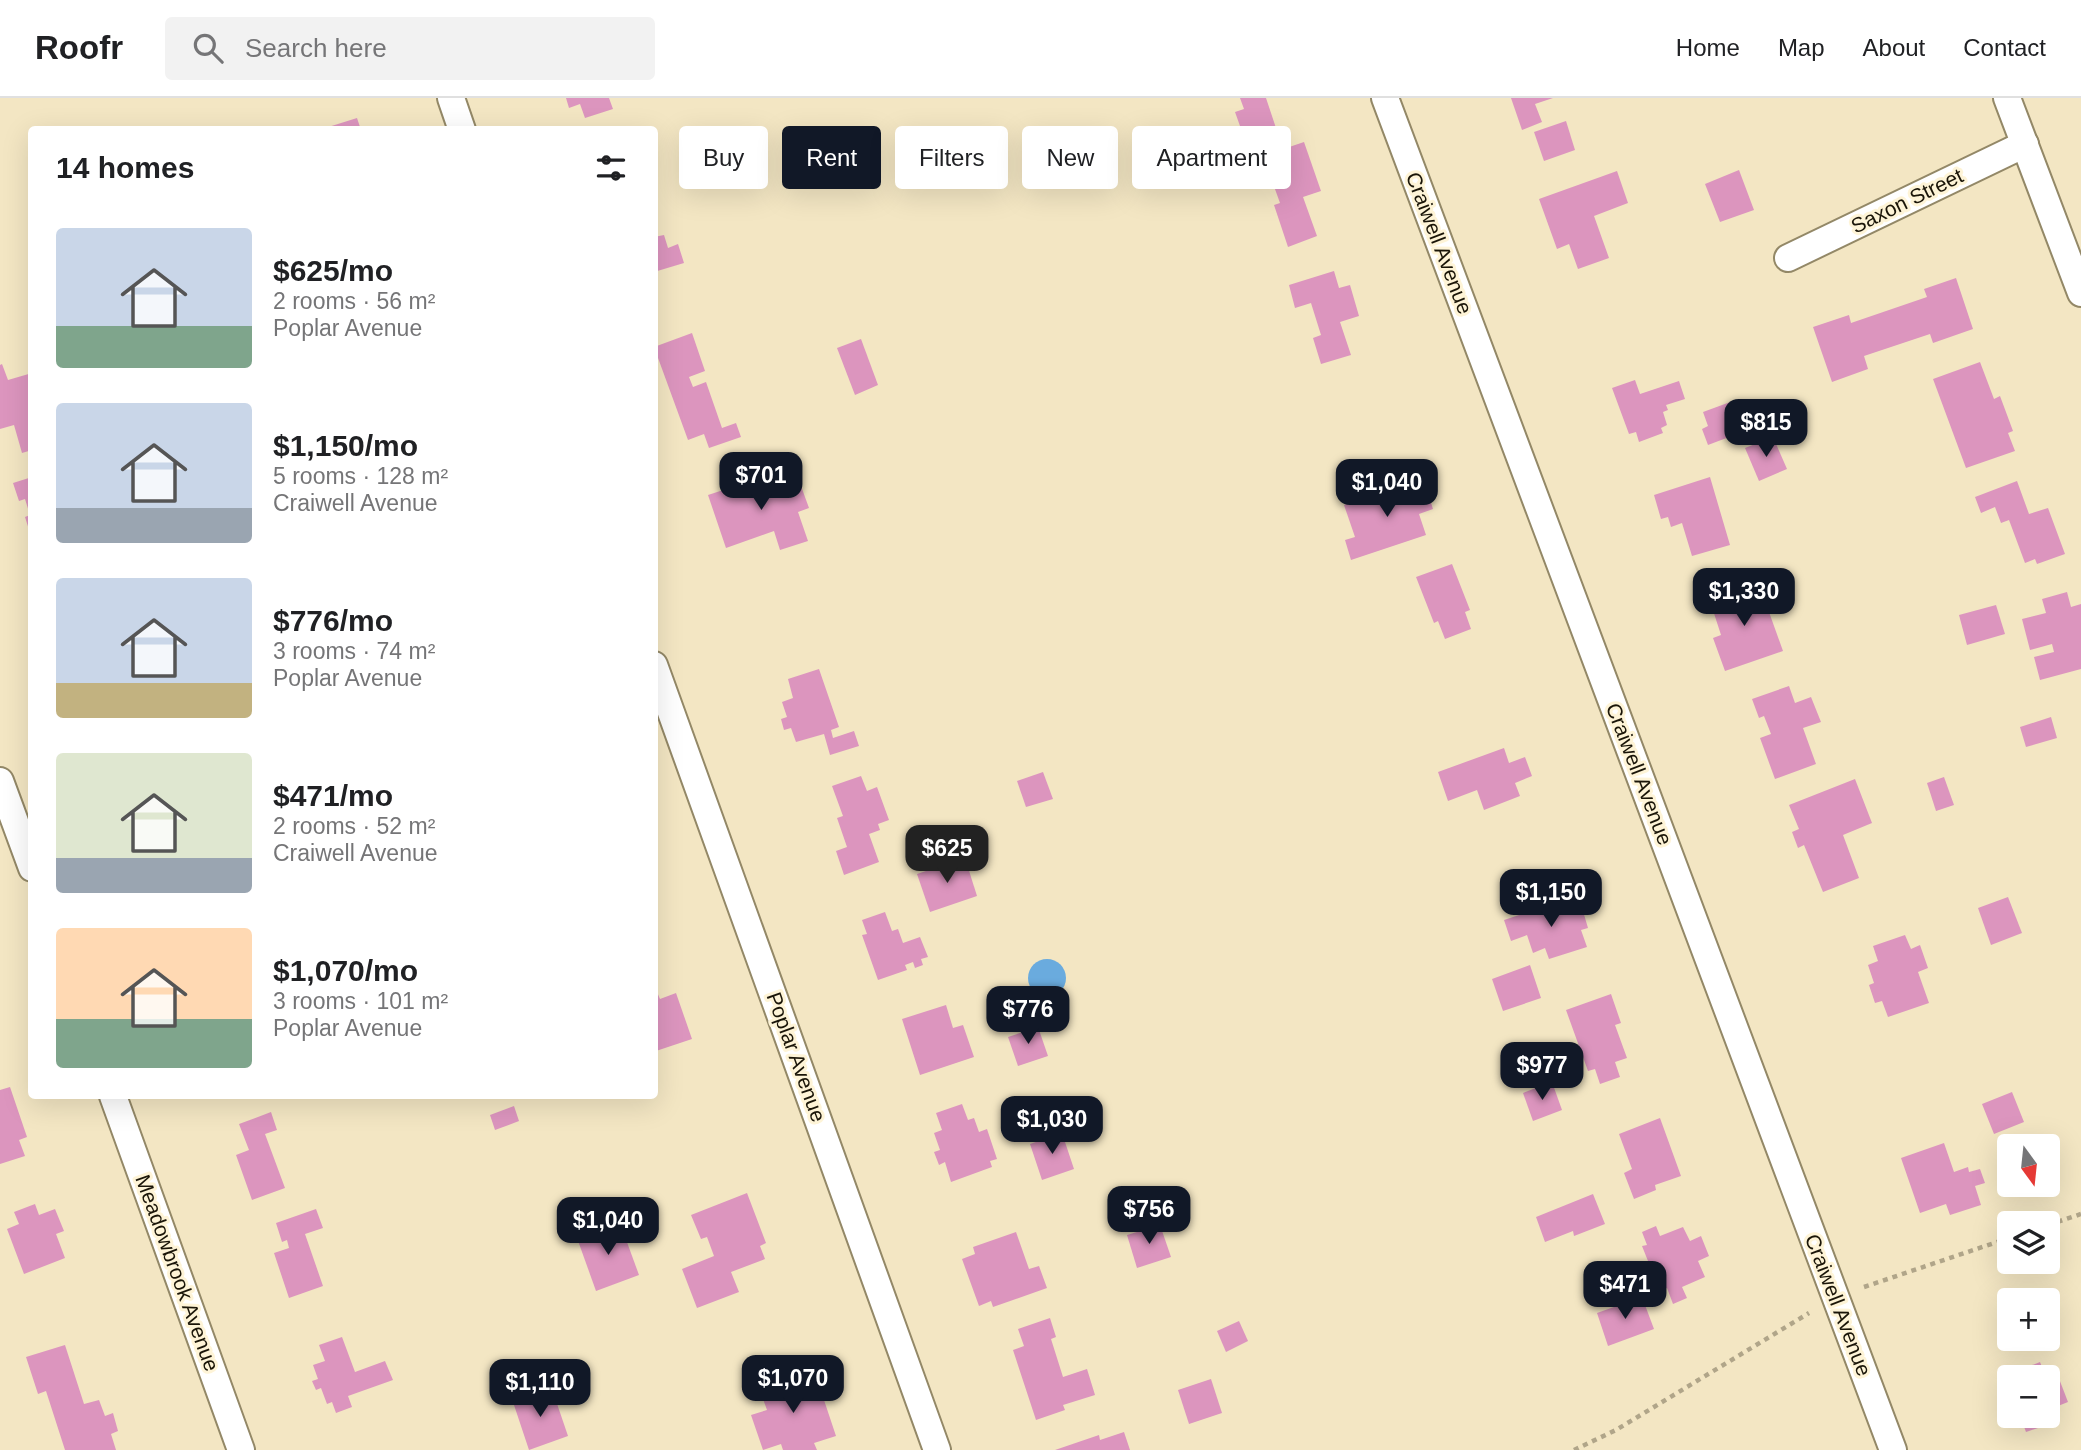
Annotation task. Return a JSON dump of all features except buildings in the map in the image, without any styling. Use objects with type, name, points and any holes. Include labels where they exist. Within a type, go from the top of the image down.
[{"type":"street","points":[[451,98],[461,126]]},
{"type":"street","name":"Craiwell Avenue","points":[[1385,98],[1893,1450]]},
{"type":"street","points":[[2007,98],[2081,293]]},
{"type":"street","name":"Saxon Street","points":[[1788,258],[2025,145]]},
{"type":"street","name":"Poplar Avenue","points":[[658,675],[937,1450]]},
{"type":"street","points":[[0,781],[28,857]]},
{"type":"street","name":"Meadowbrook Avenue","points":[[114,1099],[241,1450]]},
{"type":"path","points":[[2060,1221],[2081,1214]]},
{"type":"path","points":[[1574,1450],[1616,1430],[1835,1297],[1997,1242]]},
{"type":"water","points":[[1047,959],[1060,965],[1066,978],[1060,991],[1047,997],[1034,991],[1028,978],[1034,965]]}]
